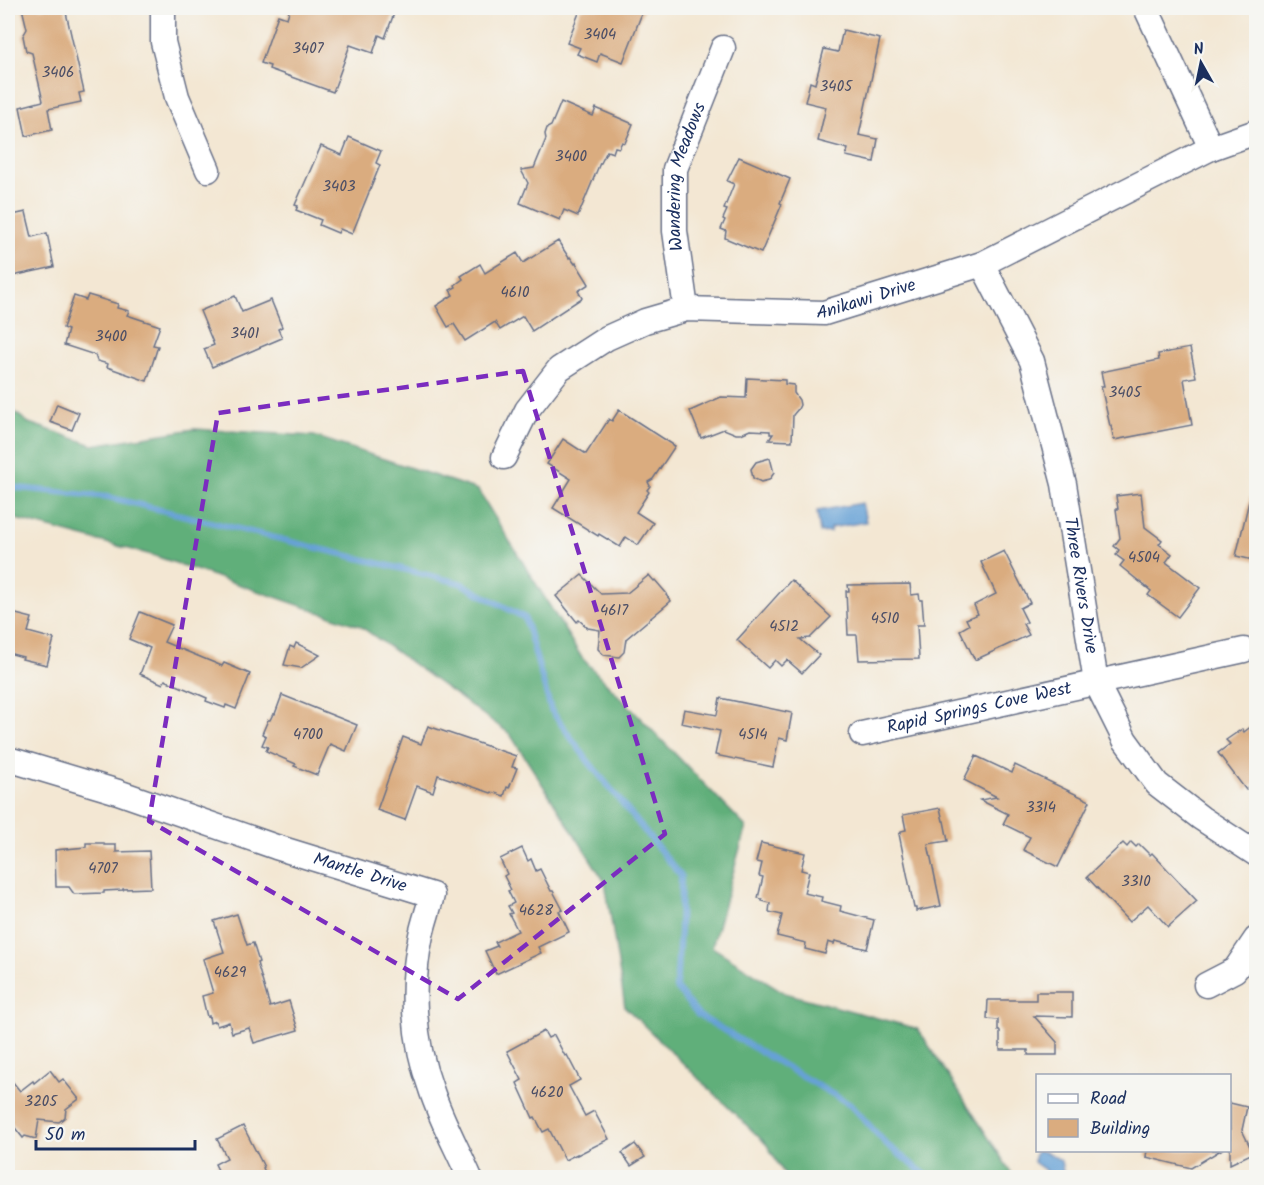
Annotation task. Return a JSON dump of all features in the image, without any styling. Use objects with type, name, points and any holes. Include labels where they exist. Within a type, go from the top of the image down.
[{"type":"street","points":[[163,8],[163,42],[177,97],[208,170]]},
{"type":"street","points":[[1146,8],[1212,148]]},
{"type":"street","name":"Wandering Meadows","points":[[686,309],[675,231],[675,169],[723,48]]},
{"type":"street","name":"Anikawi Drive","points":[[504,457],[527,410],[559,369],[607,338],[645,321],[686,309],[824,313],[982,264],[1212,148],[1257,132]]},
{"type":"street","name":"Three Rivers Drive","points":[[982,264],[1032,361],[1064,484],[1096,682],[1125,740],[1157,784],[1201,818],[1257,854]]},
{"type":"street","name":"Rapid Springs Cove West","points":[[862,734],[1244,650]]},
{"type":"street","name":"Mantle Drive","points":[[8,759],[118,792],[276,847],[432,895],[421,935],[416,974],[415,1012],[420,1051],[430,1088],[470,1178]]},
{"type":"street","points":[[1206,985],[1235,970],[1257,939]]},
{"type":"highlighted area","points":[[523,371],[665,834],[458,999],[149,821],[218,413]]},
{"type":"green space","points":[[8,407],[29,423],[93,445],[194,429],[314,436],[478,490],[582,658],[746,827],[712,947],[785,993],[918,1029],[1014,1177],[786,1177],[767,1145],[625,1007],[605,882],[510,734],[360,626],[152,555],[8,517]]},
{"type":"water","points":[[862,503],[866,522],[830,528],[830,532],[820,533],[817,511]]},
{"type":"water","points":[[1036,1152],[1047,1152],[1053,1155],[1061,1161],[1063,1177],[1048,1177],[1045,1170],[1034,1162]]},
{"type":"building","points":[[22,8],[65,8],[84,92],[79,93],[81,102],[48,109],[52,130],[26,136],[20,107],[43,101],[32,53],[26,51],[23,36],[27,29]]},
{"type":"building","points":[[290,8],[396,8],[385,38],[379,35],[373,53],[350,45],[333,92],[269,69],[270,66],[261,63],[278,15],[287,18]]},
{"type":"building","points":[[581,8],[644,8],[623,62],[600,53],[597,62],[577,54],[580,48],[567,43]]},
{"type":"building","points":[[843,30],[880,39],[859,135],[878,139],[874,162],[846,156],[848,149],[818,141],[826,107],[805,102],[810,82],[815,84],[824,49],[838,52]]},
{"type":"building","points":[[561,102],[593,116],[596,108],[633,124],[625,143],[622,142],[619,148],[615,147],[613,153],[607,151],[578,216],[564,210],[560,220],[520,203],[528,183],[521,170],[534,168],[546,139],[547,128],[551,126]]},
{"type":"building","points":[[349,137],[381,151],[376,163],[380,165],[352,234],[340,229],[338,233],[319,225],[321,220],[296,210],[298,206],[295,205],[321,146],[342,155]]},
{"type":"building","points":[[739,157],[790,179],[761,253],[725,238],[726,231],[721,229],[727,210],[724,209],[734,184],[727,181]]},
{"type":"building","points":[[26,212],[32,237],[47,233],[54,267],[8,277],[8,216]]},
{"type":"building","points":[[558,241],[589,284],[578,291],[582,298],[532,331],[523,316],[500,330],[495,322],[465,341],[454,324],[448,327],[436,306],[453,295],[450,290],[463,279],[461,276],[480,264],[485,273],[517,253],[523,263]]},
{"type":"building","points":[[88,295],[118,304],[117,308],[129,311],[127,315],[160,326],[153,345],[158,346],[147,381],[107,367],[108,364],[97,361],[95,355],[64,345],[68,330],[63,328],[74,296],[86,300]]},
{"type":"building","points":[[235,296],[242,312],[271,300],[282,327],[278,329],[282,338],[212,367],[204,349],[214,345],[200,311]]},
{"type":"building","points":[[1190,348],[1196,377],[1184,379],[1192,425],[1114,440],[1101,386],[1104,386],[1101,372],[1159,360],[1158,354]]},
{"type":"building","points":[[747,378],[785,380],[785,384],[794,385],[794,393],[800,405],[793,415],[792,441],[769,440],[773,434],[770,434],[770,431],[750,430],[736,434],[724,429],[701,438],[690,411],[721,397],[746,398]]},
{"type":"building","points":[[57,404],[79,413],[72,430],[50,422]]},
{"type":"building","points":[[619,410],[675,446],[653,479],[648,482],[649,492],[636,512],[653,523],[638,545],[626,537],[620,547],[553,508],[571,479],[547,464],[563,439],[586,454],[609,419],[612,421]]},
{"type":"building","points":[[770,458],[774,473],[769,480],[761,482],[753,478],[751,469],[756,462]]},
{"type":"building","points":[[1141,493],[1145,527],[1162,540],[1159,544],[1172,554],[1166,562],[1200,588],[1178,617],[1148,595],[1151,591],[1120,566],[1124,561],[1116,555],[1119,550],[1114,546],[1120,538],[1116,496]]},
{"type":"building","points":[[1250,497],[1257,498],[1257,561],[1236,556]]},
{"type":"building","points":[[1004,551],[1030,603],[1020,608],[1027,622],[1023,624],[1029,635],[975,660],[960,630],[969,625],[966,619],[978,614],[974,605],[996,594],[981,562]]},
{"type":"building","points":[[582,575],[601,594],[627,593],[649,575],[671,601],[626,639],[624,652],[619,657],[604,655],[598,649],[600,630],[588,628],[579,620],[577,622],[556,596]]},
{"type":"building","points":[[791,580],[831,617],[810,638],[800,639],[819,655],[802,673],[787,660],[781,666],[775,660],[768,668],[737,640]]},
{"type":"building","points":[[910,584],[911,595],[919,594],[922,600],[924,625],[917,625],[919,659],[859,660],[857,635],[848,635],[846,591],[849,591],[848,585]]},
{"type":"building","points":[[8,612],[32,618],[28,632],[54,639],[47,665],[8,653]]},
{"type":"building","points":[[140,612],[172,625],[164,642],[222,666],[224,663],[250,674],[236,709],[226,705],[225,708],[206,701],[207,698],[165,680],[163,684],[140,674],[150,648],[129,639]]},
{"type":"building","points":[[296,643],[320,655],[301,668],[284,665],[290,646],[294,648]]},
{"type":"building","points":[[282,695],[357,725],[346,751],[330,744],[317,775],[266,751],[268,747],[262,745],[266,736],[262,734],[268,720],[275,714]]},
{"type":"building","points":[[720,698],[792,713],[787,740],[779,738],[773,767],[715,755],[720,731],[681,723],[684,709],[717,715]]},
{"type":"building","points":[[1257,722],[1257,782],[1246,790],[1218,753],[1230,744],[1226,740],[1242,729],[1244,732]]},
{"type":"building","points":[[428,726],[516,756],[512,767],[517,768],[504,796],[438,775],[433,792],[417,786],[405,820],[377,810],[403,737],[421,744]]},
{"type":"building","points":[[976,756],[1012,773],[1015,765],[1090,801],[1058,867],[1023,850],[1030,837],[1003,824],[1008,814],[980,800],[997,797],[964,780]]},
{"type":"building","points":[[940,808],[948,841],[928,844],[941,906],[916,911],[899,834],[906,830],[903,815]]},
{"type":"building","points":[[1131,842],[1136,847],[1139,844],[1150,855],[1152,853],[1197,901],[1168,927],[1148,905],[1129,922],[1087,877],[1123,843],[1127,847]]},
{"type":"building","points":[[86,843],[116,845],[116,852],[149,851],[151,888],[74,894],[69,887],[56,887],[55,850],[86,847]]},
{"type":"building","points":[[761,843],[805,853],[801,870],[809,872],[804,893],[822,897],[821,901],[841,906],[840,911],[874,920],[867,949],[835,941],[834,944],[828,942],[825,954],[805,949],[806,943],[777,936],[782,915],[769,912],[770,903],[758,898],[763,877],[759,876],[762,863],[756,862]]},
{"type":"building","points":[[522,848],[528,861],[531,859],[536,871],[540,869],[553,891],[563,910],[559,911],[569,932],[538,947],[541,953],[496,974],[485,951],[497,946],[495,942],[518,931],[509,914],[512,913],[508,906],[514,903],[504,876],[507,874],[500,859]]},
{"type":"building","points":[[237,914],[247,945],[253,943],[270,1007],[289,1001],[298,1030],[254,1043],[249,1028],[232,1033],[229,1022],[217,1026],[215,1021],[210,1023],[202,996],[213,993],[203,959],[224,952],[214,921]]},
{"type":"building","points":[[1036,992],[1072,992],[1072,1017],[1034,1016],[1057,1042],[1057,1055],[1028,1055],[1028,1050],[1000,1050],[998,1020],[987,1019],[988,1000],[1036,1000]]},
{"type":"building","points":[[544,1031],[548,1038],[554,1035],[580,1080],[569,1086],[585,1116],[594,1111],[609,1139],[565,1160],[549,1129],[543,1132],[535,1117],[533,1118],[517,1083],[522,1080],[507,1051]]},
{"type":"building","points":[[50,1070],[59,1082],[63,1079],[79,1099],[66,1109],[65,1117],[59,1122],[39,1120],[36,1139],[25,1136],[23,1138],[8,1119],[8,1076],[20,1091]]},
{"type":"building","points":[[1231,1103],[1247,1107],[1242,1130],[1253,1153],[1230,1164]]},
{"type":"building","points":[[243,1126],[268,1178],[222,1178],[215,1164],[227,1158],[217,1139]]},
{"type":"building","points":[[635,1144],[645,1157],[631,1166],[622,1153]]},
{"type":"building","points":[[1147,1152],[1218,1152],[1191,1168],[1146,1157]]},
{"type":"waterway","points":[[8,487],[108,497],[460,583],[525,618],[551,710],[588,761],[681,876],[676,988],[698,1015],[851,1105],[887,1145],[930,1178]]}]
